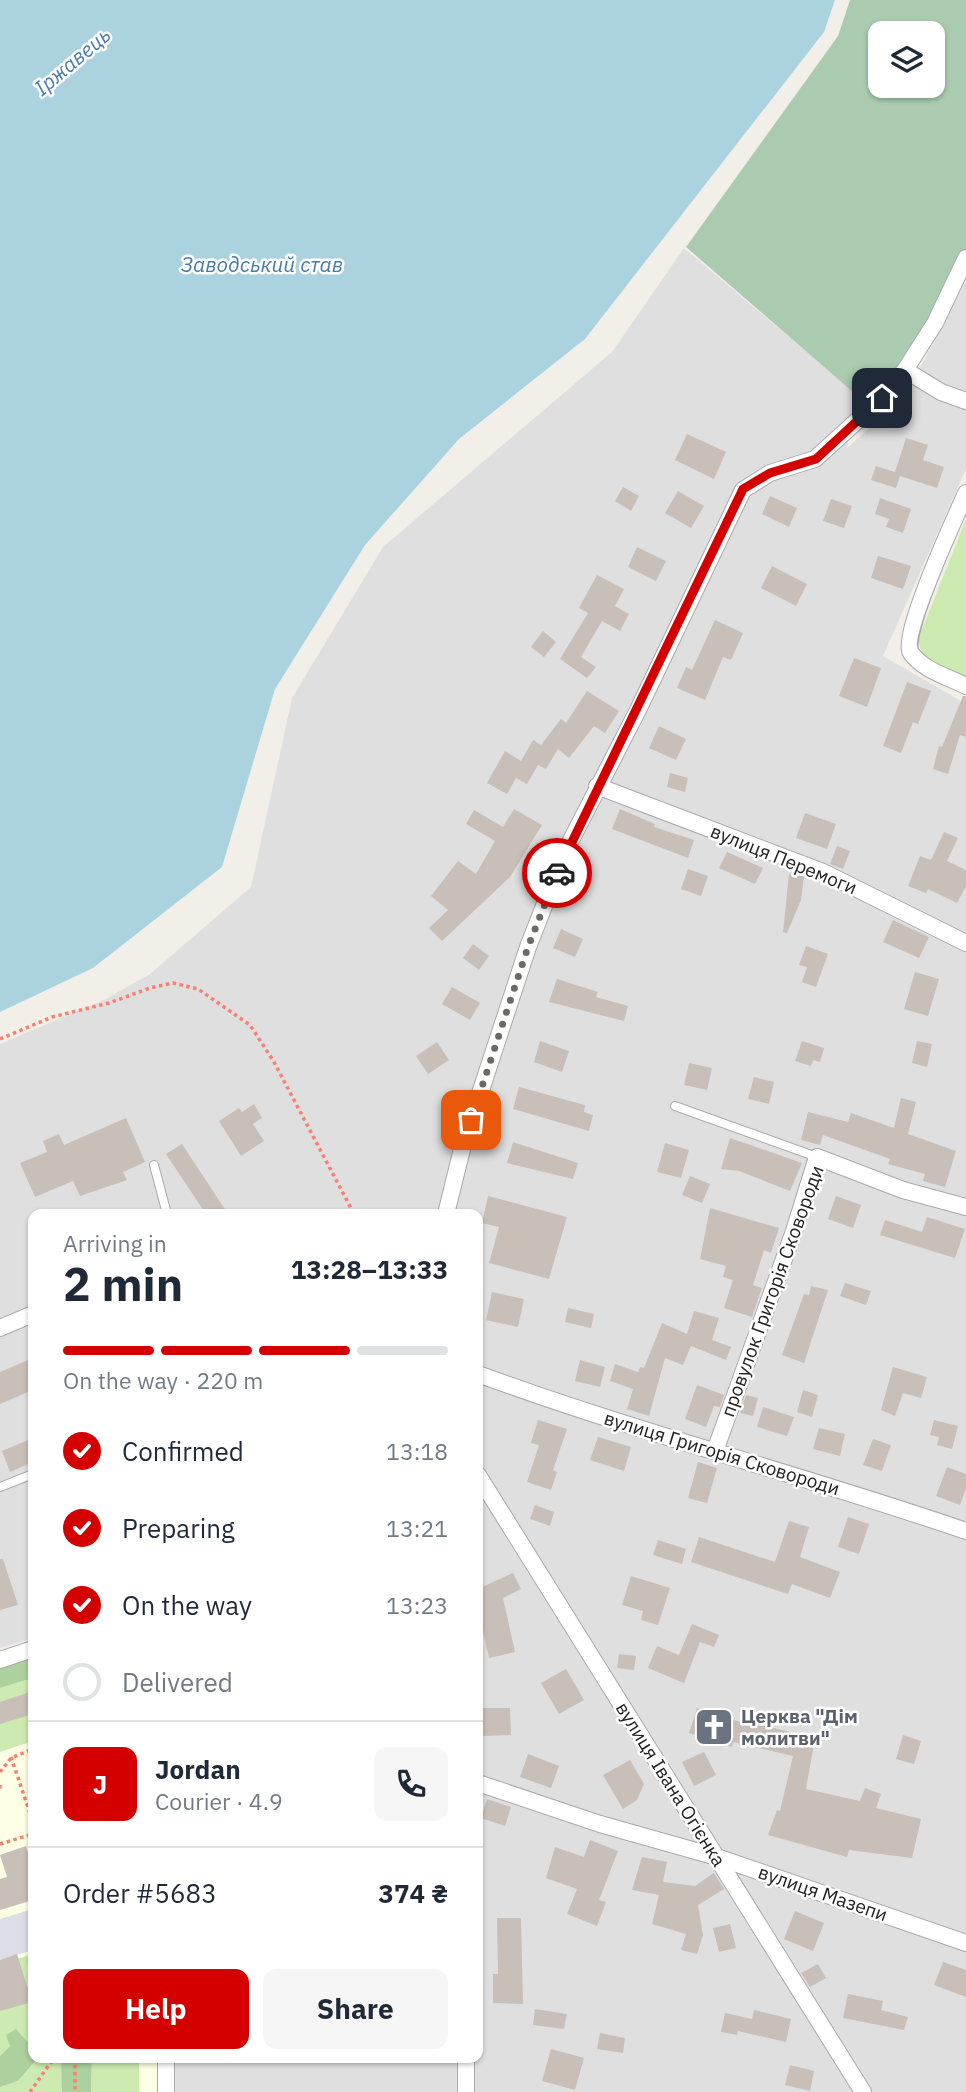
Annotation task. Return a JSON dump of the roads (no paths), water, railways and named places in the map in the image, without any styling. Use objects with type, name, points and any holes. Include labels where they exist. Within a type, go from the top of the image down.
[{"type":"street","points":[[447,1209],[463,1145],[528,947],[566,850],[638,710],[743,489],[770,473],[816,459],[871,409],[905,370],[935,323],[966,258]]},
{"type":"street","points":[[905,370],[924,384],[966,401]]},
{"type":"street","points":[[966,493],[937,558],[908,637],[909,651],[923,665],[966,686]]},
{"type":"street","name":"вулиця Перемоги","points":[[597,786],[823,872],[966,943]]},
{"type":"street","name":"провулок Григорія Сковороди","points":[[715,1451],[794,1231],[817,1157],[903,1190],[966,1208]]},
{"type":"street","points":[[0,1328],[28,1316]]},
{"type":"street","name":"вулиця Григорія Сковороди","points":[[483,1376],[602,1418],[966,1531]]},
{"type":"street","name":"вулиця Івана Огієнка","points":[[483,1483],[863,2092]]},
{"type":"street","points":[[0,1660],[28,1651]]},
{"type":"street","name":"вулиця Мазепи","points":[[483,1785],[600,1824],[717,1857],[966,1943]]},
{"type":"street","points":[[166,2063],[166,2092]]},
{"type":"street","points":[[466,2063],[466,2092]]},
{"type":"lane","points":[[675,1106],[817,1157]]},
{"type":"lane","points":[[154,1165],[166,1209]]},
{"type":"lane","points":[[0,1488],[28,1476]]},
{"type":"water","name":"Заводський став","points":[[0,0],[835,0],[824,32],[585,339],[459,439],[365,545],[275,689],[222,867],[93,968],[0,1012]]},
{"type":"place","name":"Церква \"Дім молитви\"","points":[[714,1727]]},
{"type":"water label","name":"Іржавець","points":[[72,61]]}]
